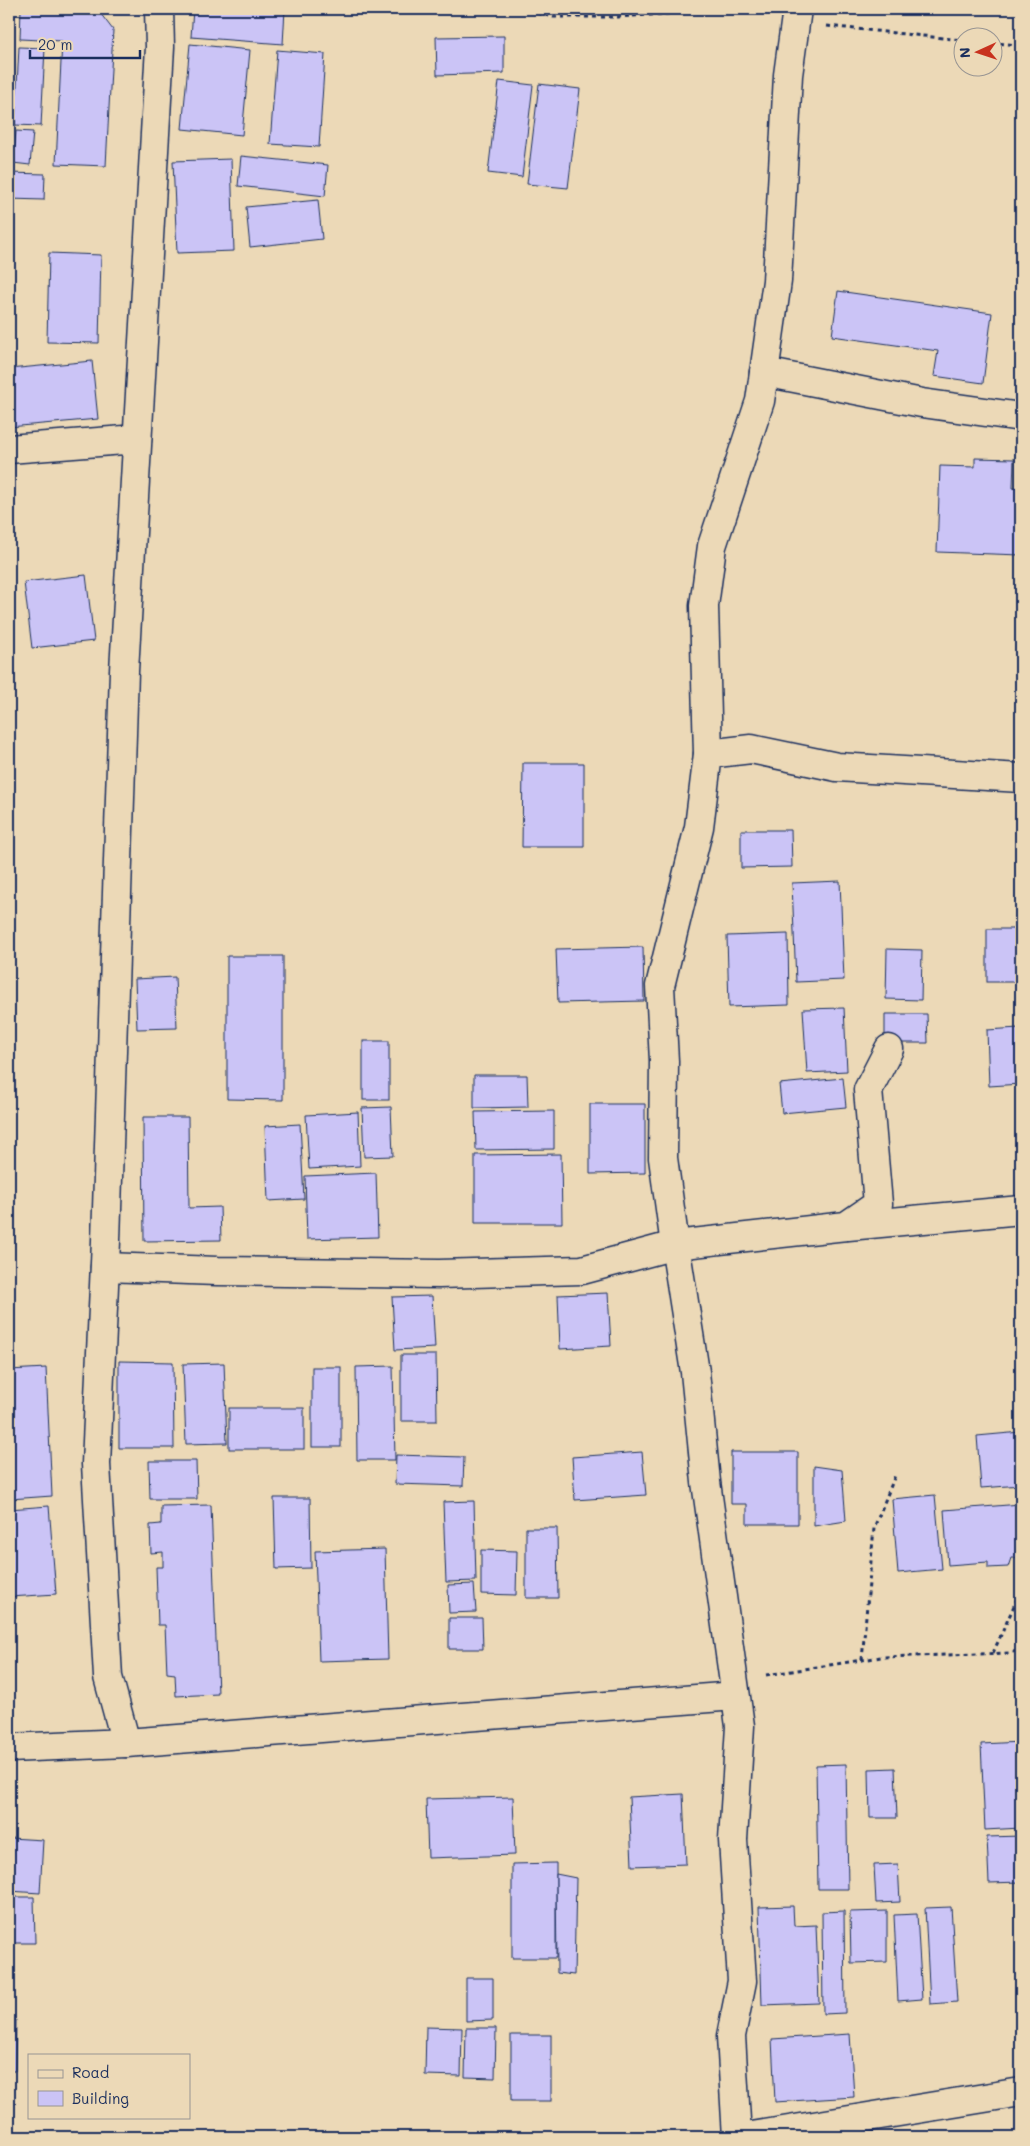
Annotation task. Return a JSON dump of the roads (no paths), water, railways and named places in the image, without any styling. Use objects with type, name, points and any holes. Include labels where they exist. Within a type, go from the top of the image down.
[{"type":"street","points":[[126,1743],[108,1677],[96,1464],[105,1267],[124,670],[160,48],[159,9]]},
{"type":"street","points":[[736,2137],[731,2036],[742,1981],[733,1840],[740,1726],[706,1482],[695,1372],[674,1245],[663,1158],[664,1061],[660,986],[699,826],[708,754],[704,606],[712,546],[760,401],[777,281],[788,75],[797,9]]},
{"type":"street","points":[[764,372],[922,403],[1021,417]]},
{"type":"street","points":[[9,449],[137,439]]},
{"type":"street","points":[[708,754],[751,750],[837,767],[1021,778]]},
{"type":"street","points":[[846,1226],[878,1204],[871,1147],[868,1090],[890,1049]]},
{"type":"street","points":[[105,1267],[217,1271],[439,1274],[582,1270],[674,1245],[846,1226],[1021,1210]]},
{"type":"street","points":[[9,1748],[126,1743],[734,1688]]},
{"type":"street","points":[[746,2137],[1021,2092]]}]
